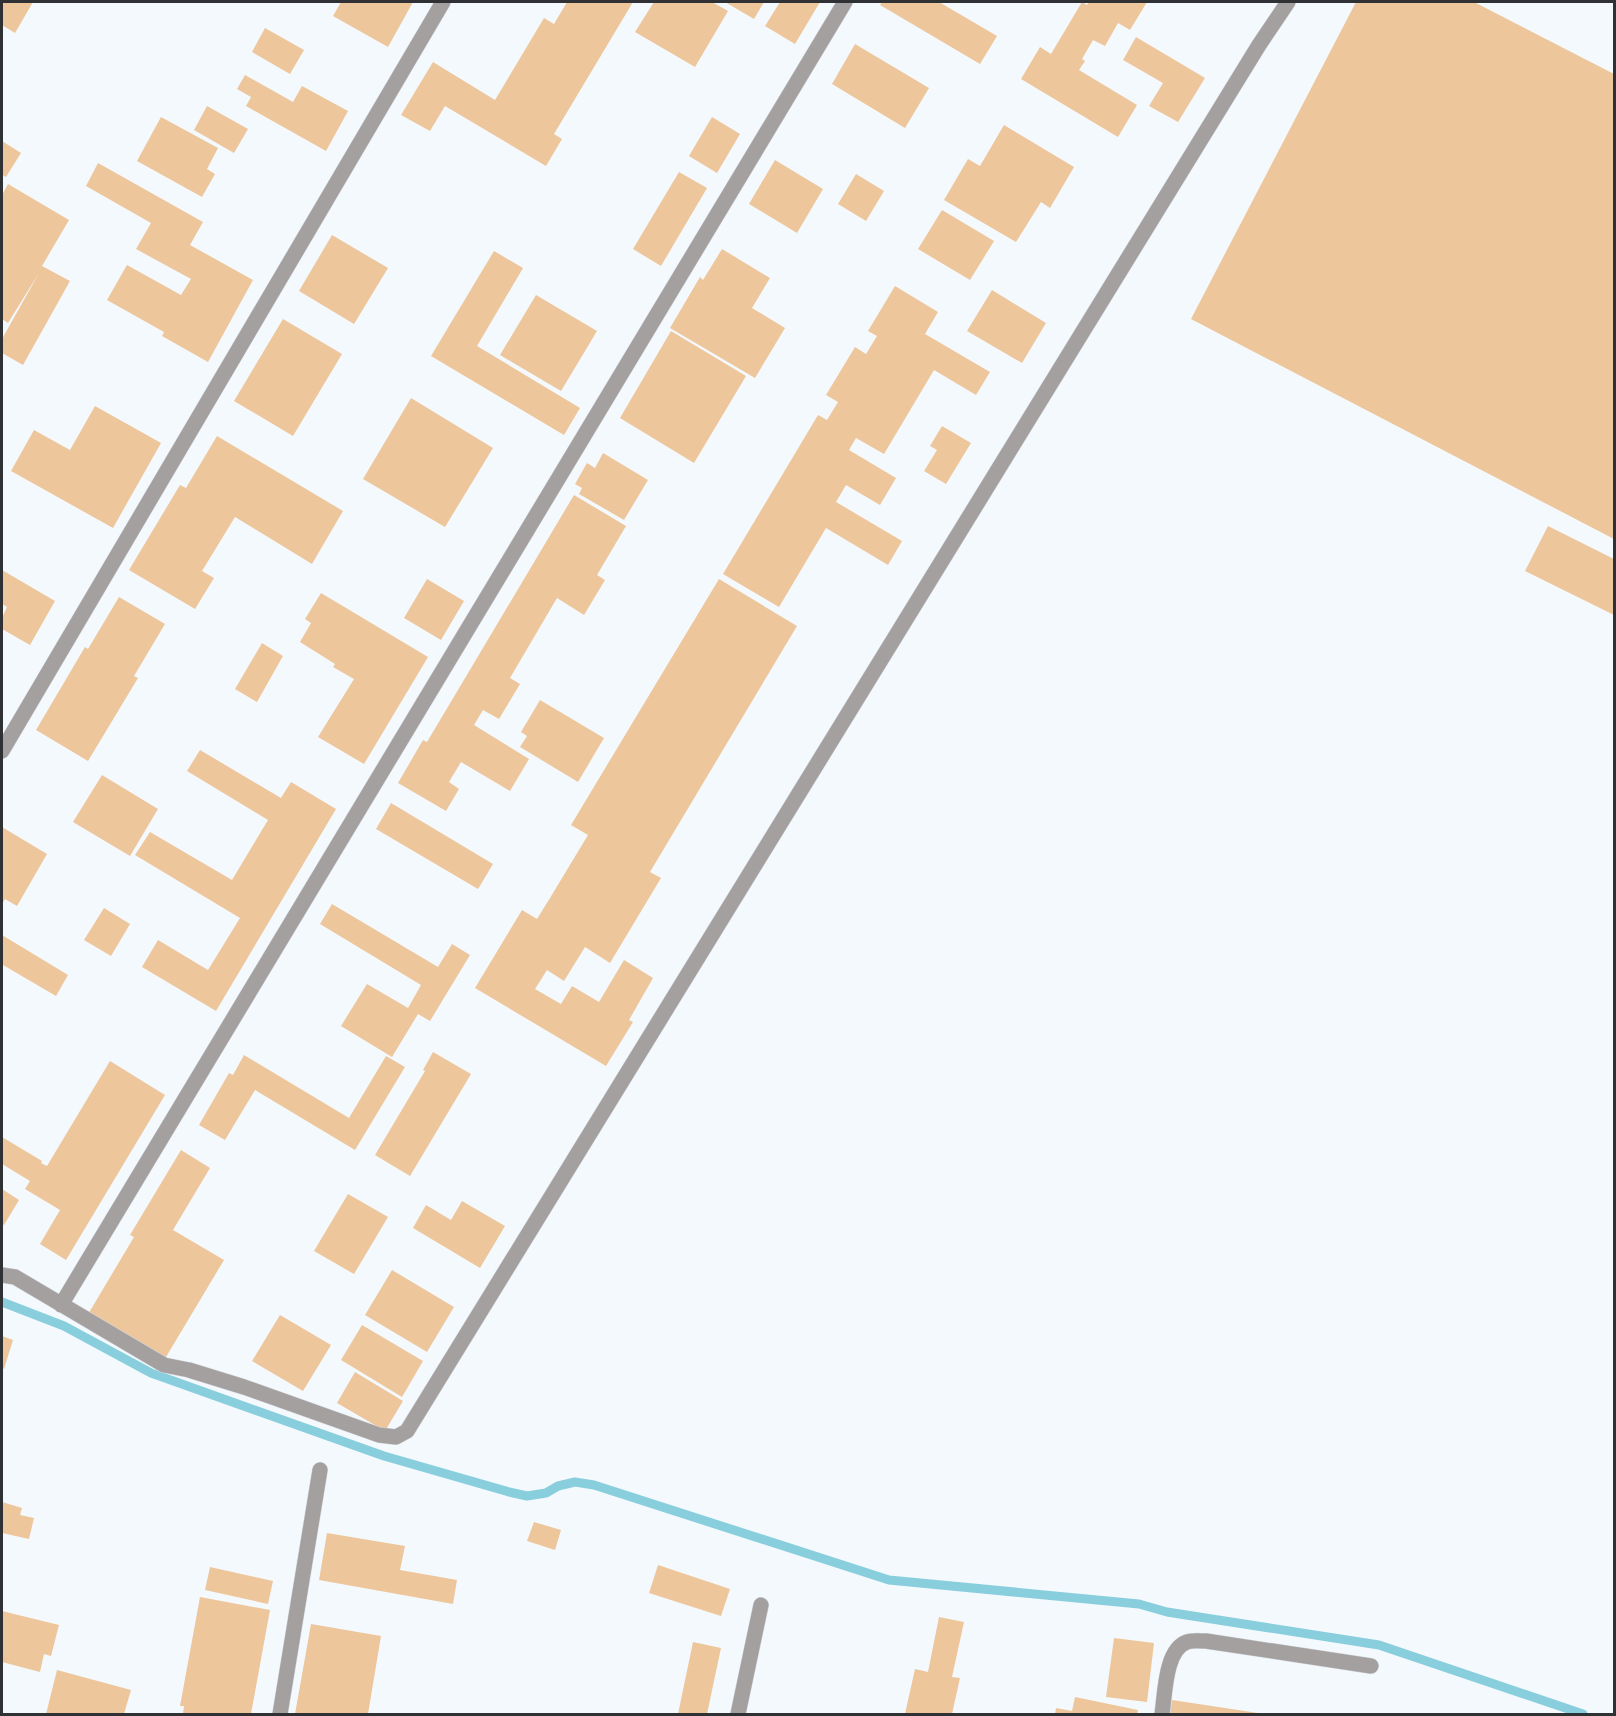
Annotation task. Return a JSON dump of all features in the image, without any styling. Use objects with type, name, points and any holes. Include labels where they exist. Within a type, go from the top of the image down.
[{"type":"street","points":[[2,751],[443,2]]},
{"type":"street","points":[[61,1305],[845,2]]},
{"type":"street","points":[[2,1275],[15,1277],[164,1365],[189,1370],[233,1384],[379,1435],[396,1437],[407,1431],[1240,75],[1288,2]]},
{"type":"street","points":[[280,1714],[320,1470]]},
{"type":"street","points":[[738,1714],[761,1605]]},
{"type":"street","points":[[1162,1714],[1169,1664],[1175,1650],[1187,1642],[1206,1641],[1371,1666]]},
{"type":"building","points":[[2,2],[33,2],[15,33],[2,25]]},
{"type":"building","points":[[341,2],[413,2],[388,47],[333,16]]},
{"type":"building","points":[[567,2],[633,2],[554,134],[562,139],[546,166],[445,106],[430,131],[401,115],[433,62],[495,100],[544,18],[554,24]]},
{"type":"building","points":[[654,2],[712,2],[728,11],[695,67],[635,32]]},
{"type":"building","points":[[725,2],[764,2],[754,19]]},
{"type":"building","points":[[780,2],[820,2],[795,44],[765,26]]},
{"type":"building","points":[[882,2],[939,2],[997,36],[980,64],[880,5]]},
{"type":"building","points":[[1082,2],[1087,5],[1089,2],[1147,2],[1130,30],[1118,23],[1105,46],[1093,40],[1082,59],[1085,61],[1079,70],[1137,105],[1118,137],[1021,79],[1040,47],[1051,54]]},
{"type":"building","points":[[1356,2],[1474,2],[1614,74],[1614,539],[1191,319]]},
{"type":"building","points":[[265,28],[304,50],[290,74],[252,52]]},
{"type":"building","points":[[1136,37],[1205,78],[1178,122],[1149,106],[1163,83],[1123,60]]},
{"type":"building","points":[[855,44],[929,88],[905,128],[832,84]]},
{"type":"building","points":[[245,75],[293,102],[302,86],[348,111],[326,151],[246,106],[251,97],[237,89]]},
{"type":"building","points":[[207,106],[248,129],[234,153],[194,130]]},
{"type":"building","points":[[161,117],[218,148],[207,169],[215,174],[202,197],[137,161]]},
{"type":"building","points":[[712,117],[740,134],[717,173],[689,156]]},
{"type":"building","points":[[1004,125],[1074,167],[1050,208],[1041,202],[1016,242],[944,200],[968,159],[980,166]]},
{"type":"building","points":[[2,141],[21,153],[6,177],[2,175]]},
{"type":"building","points":[[775,160],[823,189],[797,233],[749,204]]},
{"type":"building","points":[[98,163],[203,222],[190,245],[253,280],[208,362],[162,336],[164,332],[107,300],[127,265],[181,295],[191,279],[136,249],[151,223],[86,186]]},
{"type":"building","points":[[679,172],[707,188],[661,266],[633,249]]},
{"type":"building","points":[[856,174],[884,191],[866,221],[838,204]]},
{"type":"building","points":[[8,184],[69,220],[42,266],[70,281],[23,365],[2,353],[2,339],[39,273],[8,323],[2,319],[2,195]]},
{"type":"building","points":[[942,210],[994,241],[970,280],[918,249]]},
{"type":"building","points":[[332,235],[388,268],[354,324],[299,291]]},
{"type":"building","points":[[722,249],[770,278],[752,308],[785,328],[755,378],[670,328],[700,277],[703,280]]},
{"type":"building","points":[[494,251],[523,268],[477,346],[580,408],[564,435],[431,356]]},
{"type":"building","points":[[895,286],[938,312],[925,334],[990,372],[976,395],[934,370],[884,454],[856,438],[849,450],[896,478],[880,505],[846,485],[836,502],[902,541],[888,565],[826,528],[779,607],[723,574],[818,415],[827,420],[838,402],[826,395],[855,347],[866,354],[877,336],[868,331]]},
{"type":"building","points":[[992,290],[1046,323],[1022,363],[967,331]]},
{"type":"building","points":[[536,295],[597,331],[561,391],[500,355]]},
{"type":"building","points":[[283,319],[342,354],[293,436],[234,401]]},
{"type":"building","points":[[671,331],[746,376],[694,463],[620,418]]},
{"type":"building","points":[[411,398],[493,448],[445,527],[363,479]]},
{"type":"building","points":[[95,406],[161,443],[113,528],[11,471],[34,430],[70,450]]},
{"type":"building","points":[[942,426],[971,443],[946,484],[924,471],[937,450],[930,446]]},
{"type":"building","points":[[217,436],[343,511],[312,564],[235,517],[202,571],[214,578],[195,609],[129,570],[180,485],[186,488]]},
{"type":"building","points":[[603,453],[648,480],[624,520],[579,494],[582,488],[575,484],[587,463],[595,468]]},
{"type":"building","points":[[574,495],[626,526],[597,575],[605,580],[584,615],[557,598],[510,678],[520,684],[499,719],[483,710],[474,725],[529,759],[510,791],[461,762],[449,782],[459,789],[446,811],[398,783],[423,740],[427,742]]},
{"type":"building","points":[[1548,526],[1614,559],[1614,615],[1525,571]]},
{"type":"building","points":[[2,570],[55,601],[30,645],[2,629],[2,618],[7,607],[2,604]]},
{"type":"building","points":[[427,579],[464,601],[441,640],[404,618]]},
{"type":"building","points":[[719,579],[797,626],[650,872],[661,878],[610,963],[585,947],[564,981],[547,970],[535,989],[561,1004],[572,986],[599,1002],[624,960],[653,978],[629,1020],[633,1022],[606,1066],[475,988],[522,910],[537,919],[588,835],[571,825]]},
{"type":"building","points":[[321,593],[428,657],[364,764],[318,737],[354,679],[333,667],[335,664],[300,642],[311,623],[305,619]]},
{"type":"building","points":[[119,597],[165,624],[134,676],[138,678],[88,761],[36,730],[85,647],[88,649]]},
{"type":"building","points":[[262,643],[283,656],[257,702],[235,689]]},
{"type":"building","points":[[540,700],[604,738],[578,782],[520,747],[527,736],[521,732]]},
{"type":"building","points":[[200,750],[281,798],[291,782],[336,809],[216,1011],[142,967],[158,940],[208,970],[240,918],[135,855],[150,832],[232,880],[268,820],[187,771]]},
{"type":"building","points":[[102,775],[158,809],[130,856],[73,822]]},
{"type":"building","points":[[391,803],[493,864],[478,889],[376,829]]},
{"type":"building","points":[[2,827],[47,854],[17,906],[5,899],[2,904]]},
{"type":"building","points":[[332,904],[438,967],[452,944],[470,955],[430,1021],[418,1014],[392,1057],[341,1026],[367,984],[408,1008],[421,985],[320,924]]},
{"type":"building","points":[[104,908],[130,924],[111,956],[84,940]]},
{"type":"building","points":[[2,935],[68,975],[56,996],[3,965],[2,967]]},
{"type":"building","points":[[433,1052],[471,1074],[410,1176],[375,1155],[425,1071],[423,1070]]},
{"type":"building","points":[[244,1055],[349,1118],[386,1056],[405,1067],[355,1150],[255,1090],[225,1140],[199,1125],[229,1073],[233,1075]]},
{"type":"building","points":[[110,1061],[165,1095],[66,1260],[40,1244],[60,1210],[25,1189],[30,1181],[2,1164],[2,1137],[47,1166]]},
{"type":"building","points":[[181,1150],[210,1168],[173,1230],[224,1260],[163,1362],[87,1316],[134,1237],[130,1235]]},
{"type":"building","points":[[2,1189],[19,1200],[4,1225],[2,1224]]},
{"type":"building","points":[[348,1194],[388,1217],[354,1274],[314,1251]]},
{"type":"building","points":[[462,1201],[505,1226],[480,1268],[413,1228],[426,1205],[451,1220]]},
{"type":"building","points":[[392,1270],[454,1307],[427,1352],[365,1315]]},
{"type":"building","points":[[280,1315],[331,1345],[303,1391],[252,1361]]},
{"type":"building","points":[[362,1325],[423,1361],[402,1397],[341,1360]]},
{"type":"building","points":[[2,1336],[13,1340],[4,1369],[2,1368]]},
{"type":"building","points":[[355,1372],[403,1401],[385,1431],[337,1403]]},
{"type":"building","points":[[2,1502],[22,1508],[20,1515],[34,1518],[29,1539],[2,1533]]},
{"type":"building","points":[[534,1522],[561,1530],[555,1550],[527,1541]]},
{"type":"building","points":[[327,1533],[405,1546],[400,1570],[457,1580],[453,1604],[319,1580]]},
{"type":"building","points":[[658,1565],[730,1589],[721,1616],[649,1593]]},
{"type":"building","points":[[210,1567],[273,1581],[268,1604],[205,1590]]},
{"type":"building","points":[[200,1597],[270,1610],[251,1714],[183,1714],[184,1706],[180,1706]]},
{"type":"building","points":[[2,1611],[59,1625],[51,1656],[44,1654],[40,1672],[2,1662]]},
{"type":"building","points":[[939,1617],[964,1622],[952,1677],[960,1678],[952,1714],[905,1714],[915,1669],[928,1672]]},
{"type":"building","points":[[311,1624],[381,1636],[368,1714],[295,1714]]},
{"type":"building","points":[[1114,1638],[1154,1643],[1147,1702],[1106,1697]]},
{"type":"building","points":[[693,1642],[721,1648],[707,1714],[678,1714]]},
{"type":"building","points":[[57,1670],[131,1690],[124,1714],[46,1714]]},
{"type":"building","points":[[1075,1697],[1138,1710],[1137,1714],[1055,1714],[1056,1708],[1072,1711]]},
{"type":"building","points":[[1172,1700],[1258,1713],[1258,1714],[1170,1714]]},
{"type":"waterway","points":[[2,1302],[64,1326],[151,1373],[384,1456],[509,1492],[527,1496],[546,1493],[558,1486],[575,1482],[594,1485],[889,1580],[1139,1604],[1167,1612],[1379,1645],[1583,1714]]}]
